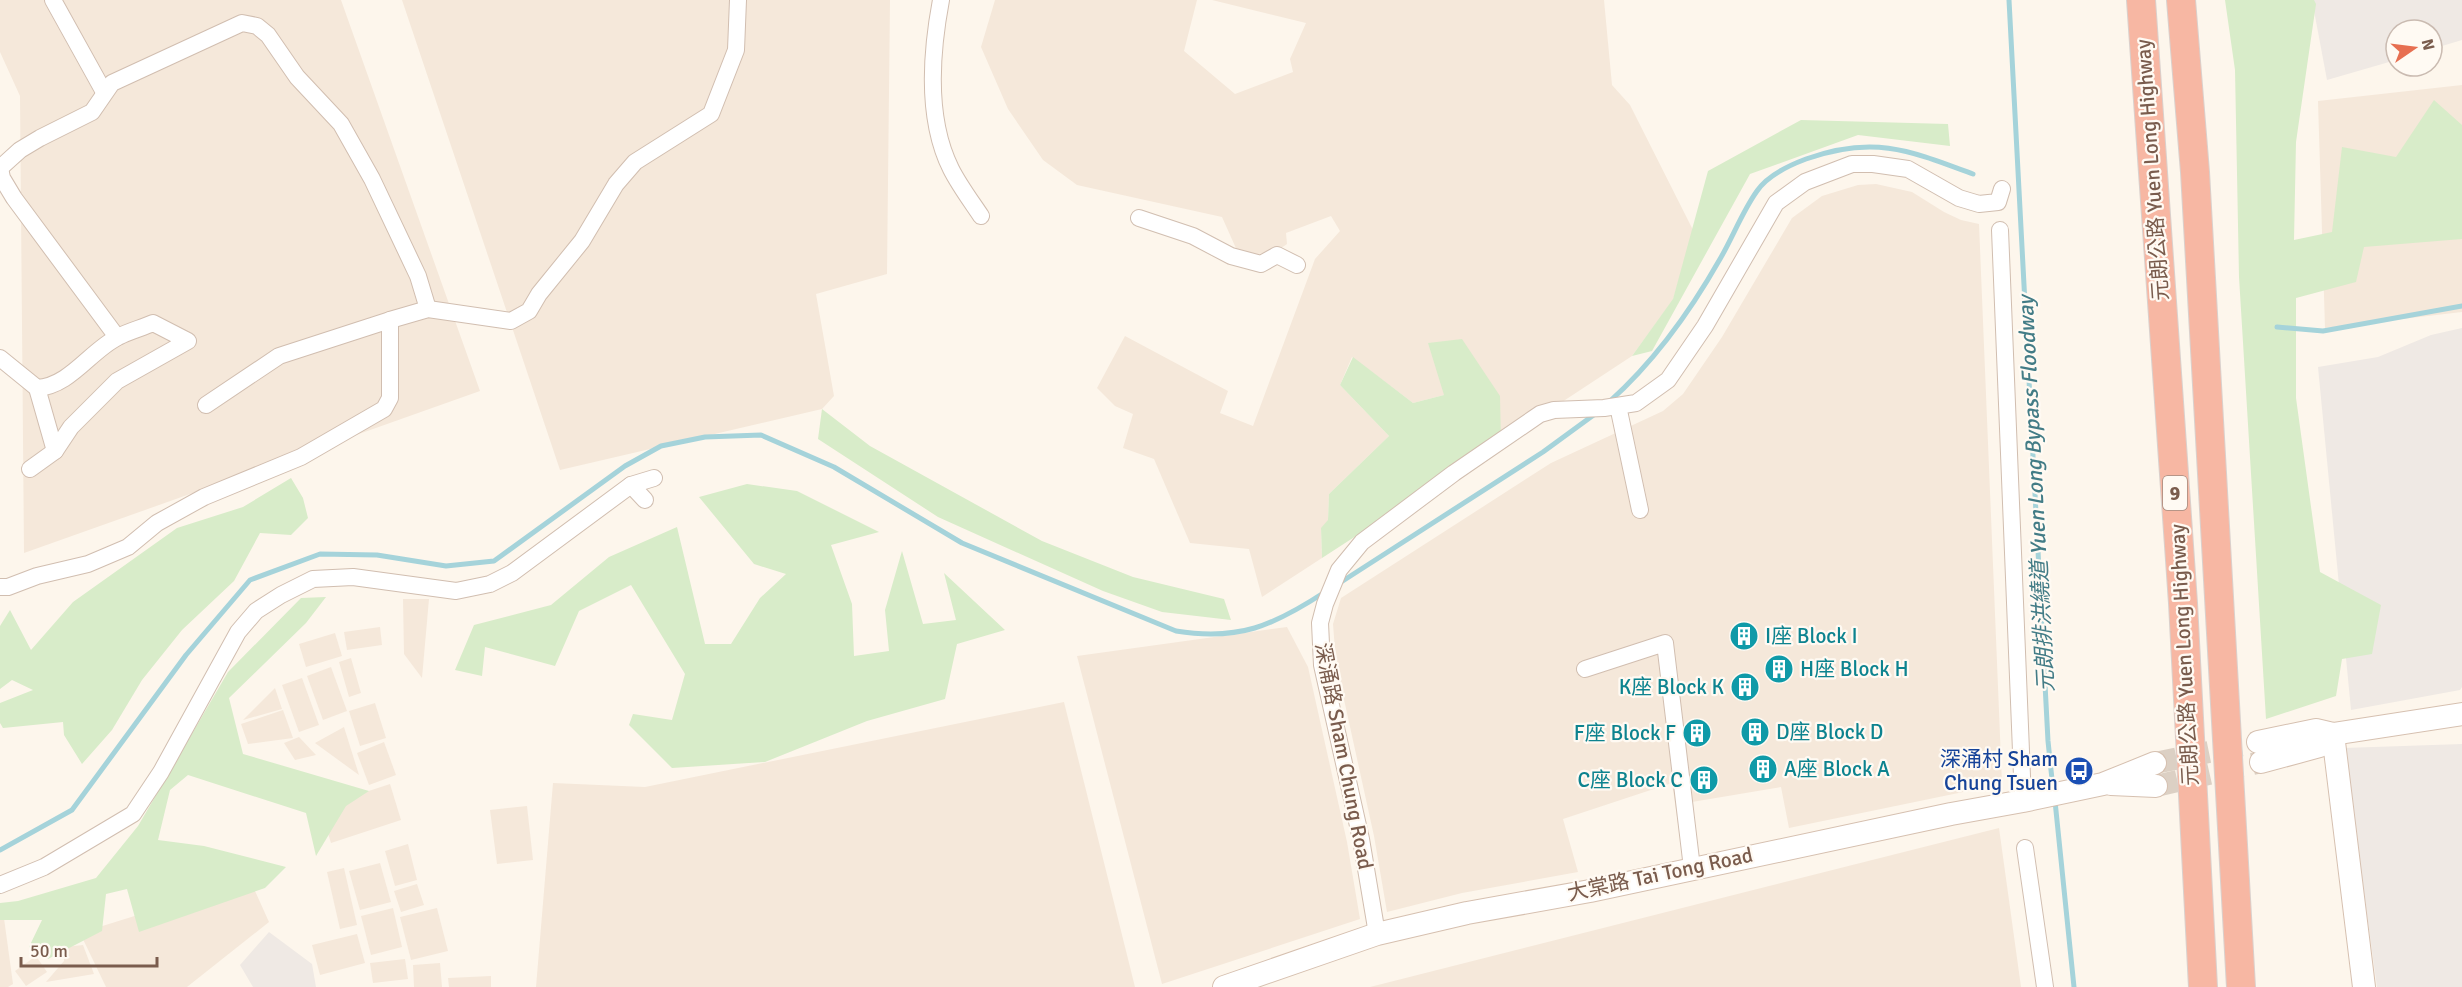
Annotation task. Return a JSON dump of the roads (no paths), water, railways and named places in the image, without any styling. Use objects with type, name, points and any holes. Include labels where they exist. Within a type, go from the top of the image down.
[{"type":"highway","name":"元朗公路 Yuen Long Highway","points":[[2141,0],[2183,603],[2203,987]]},
{"type":"highway","name":"元朗公路 Yuen Long Highway","points":[[2181,0],[2195,172],[2241,987]]},
{"type":"street","points":[[54,0],[104,92]]},
{"type":"street","points":[[206,405],[279,356],[390,320],[428,309],[512,321],[529,311],[539,294],[582,241],[616,184],[635,162],[711,114],[736,50],[738,0]]},
{"type":"street","points":[[942,0],[933,39],[935,117],[951,168],[981,216]]},
{"type":"street","points":[[117,337],[14,198],[2,178],[0,168],[20,150],[92,112],[112,83],[242,23],[256,26],[268,35],[297,77],[341,124],[372,179],[418,276],[428,309]]},
{"type":"street","name":"深涌路 Sham Chung Road","points":[[1377,934],[1361,839],[1322,665],[1320,623],[1339,570],[1362,542],[1540,414],[1577,407],[1636,403],[1668,380],[1705,326],[1776,203],[1805,182],[1852,164],[1873,164],[1908,169],[1959,198],[1979,204],[1998,202],[2002,189]]},
{"type":"street","points":[[1139,218],[1193,236],[1231,256],[1262,264],[1277,255],[1297,265]]},
{"type":"street","points":[[2000,230],[2023,801]]},
{"type":"street","points":[[0,587],[8,587],[37,576],[88,564],[128,547],[157,523],[195,502],[301,457],[384,410],[390,398],[390,320]]},
{"type":"street","points":[[0,358],[11,365],[24,381],[37,388],[49,387],[89,361],[117,337],[153,323],[188,341],[117,381],[71,427],[56,451],[30,469]]},
{"type":"street","points":[[37,388],[56,451]]},
{"type":"street","points":[[1618,406],[1640,510]]},
{"type":"street","points":[[0,885],[44,867],[133,814],[161,772],[238,632],[256,611],[281,595],[313,579],[323,578],[353,577],[456,591],[490,584],[512,573],[631,485],[654,478]]},
{"type":"street","points":[[631,485],[645,500]]},
{"type":"street","points":[[1585,669],[1665,643],[1692,868]]},
{"type":"street","points":[[2260,752],[2316,730],[2332,734],[2462,714]]},
{"type":"street","points":[[2332,734],[2364,987]]},
{"type":"street","name":"大棠路 Tai Tong Road","points":[[1224,987],[1377,934],[1467,913],[1590,891],[2023,801],[2103,783],[2155,763]]},
{"type":"street","name":"大棠路 Tai Tong Road","points":[[2103,783],[2156,786]]},
{"type":"street","points":[[2025,848],[2046,987]]},
{"type":"waterway","name":"元朗排洪繞道 Yuen Long Bypass Floodway","points":[[2009,0],[2048,741],[2053,789]]},
{"type":"waterway","points":[[1609,402],[1642,370],[1684,317],[1709,279],[1752,199],[1761,186],[1779,172],[1793,164],[1830,152],[1871,147],[1910,152],[1973,174]]},
{"type":"waterway","points":[[2277,327],[2323,331],[2462,306]]},
{"type":"waterway","points":[[1338,584],[1543,452],[1595,414]]},
{"type":"waterway","points":[[0,850],[72,810],[186,655],[250,580],[320,554],[377,555],[446,566],[494,561],[625,466],[661,446],[705,437],[761,435],[834,467],[962,543],[1176,631],[1219,634],[1255,628],[1289,614],[1325,592]]},
{"type":"waterway","name":"元朗排洪繞道 Yuen Long Bypass Floodway","points":[[2055,801],[2074,987]]},
{"type":"tunnel","points":[[2155,763],[2258,742]]},
{"type":"tunnel","points":[[2156,786],[2261,762]]},
{"type":"place","name":"I座 Block I","points":[[1744,636]]},
{"type":"place","name":"H座 Block H","points":[[1779,669]]},
{"type":"place","name":"K座 Block K","points":[[1745,687]]},
{"type":"place","name":"D座 Block D","points":[[1755,732]]},
{"type":"place","name":"F座 Block F","points":[[1697,733]]},
{"type":"place","name":"A座 Block A","points":[[1763,769]]},
{"type":"place","name":"深涌村 Sham Chung Tsuen","points":[[2079,771]]},
{"type":"place","name":"C座 Block C","points":[[1704,780]]}]
